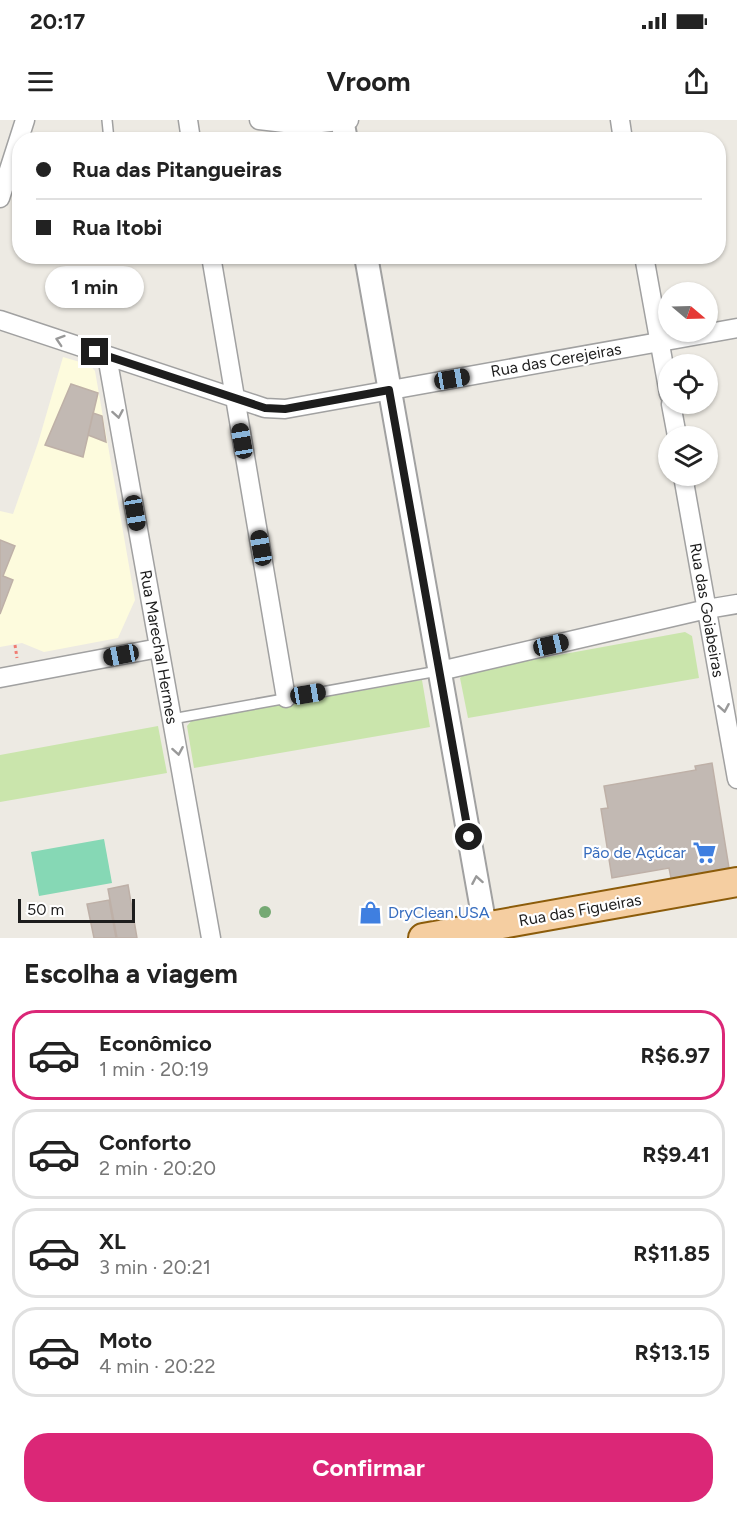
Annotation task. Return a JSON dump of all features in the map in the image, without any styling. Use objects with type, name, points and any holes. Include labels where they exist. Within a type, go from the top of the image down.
[{"type":"main road","name":"Rua das Figueiras","points":[[423,938],[486,932],[737,882]]},
{"type":"street","points":[[259,120],[302,125],[345,125]]},
{"type":"street","points":[[0,198],[12,182]]},
{"type":"street","points":[[212,264],[286,698]]},
{"type":"street","points":[[367,264],[486,932]]},
{"type":"street","points":[[645,264],[658,331]]},
{"type":"street","name":"Rua das Cerejeiras","points":[[0,320],[265,408],[285,409],[660,342]]},
{"type":"street","name":"Rua das Cerejeiras","points":[[718,331],[737,328]]},
{"type":"street","points":[[660,342],[662,354]]},
{"type":"street","name":"Rua Marechal Hermes","points":[[107,356],[211,938]]},
{"type":"street","name":"Rua das Goiabeiras","points":[[685,486],[737,779]]},
{"type":"street","points":[[440,671],[737,604]]},
{"type":"street","points":[[0,678],[159,648]]},
{"type":"lane","points":[[172,718],[440,671]]},
{"type":"shaded area","points":[[63,357],[90,365],[95,371],[135,600],[118,638],[44,652],[22,643],[0,647],[0,511],[13,514],[38,443]]},
{"type":"green space","points":[[685,632],[692,636],[699,678],[468,718],[460,678],[465,672]]},
{"type":"green space","points":[[422,680],[430,727],[194,768],[187,726],[192,720]]},
{"type":"green space","points":[[158,726],[167,773],[0,802],[0,755]]},
{"type":"green space","points":[[104,839],[112,883],[39,896],[31,852]]},
{"type":"building","points":[[71,384],[98,393],[83,457],[45,445]]},
{"type":"building","points":[[93,413],[102,416],[106,442],[88,435]]},
{"type":"building","points":[[0,540],[15,546],[3,576],[13,580],[0,614]]},
{"type":"building","points":[[712,763],[729,868],[671,878],[669,868],[612,878],[601,809],[608,808],[604,786],[696,770],[695,766]]},
{"type":"building","points":[[128,885],[137,938],[117,938],[108,889]]},
{"type":"building","points":[[109,900],[116,938],[94,938],[87,904]]},
{"type":"place","name":"Pão de Açúcar","points":[[704,852]]},
{"type":"place","name":"DryClean USA","points":[[370,912]]},
{"type":"route","points":[[95,352],[265,408],[285,409],[389,390],[469,837]]}]
